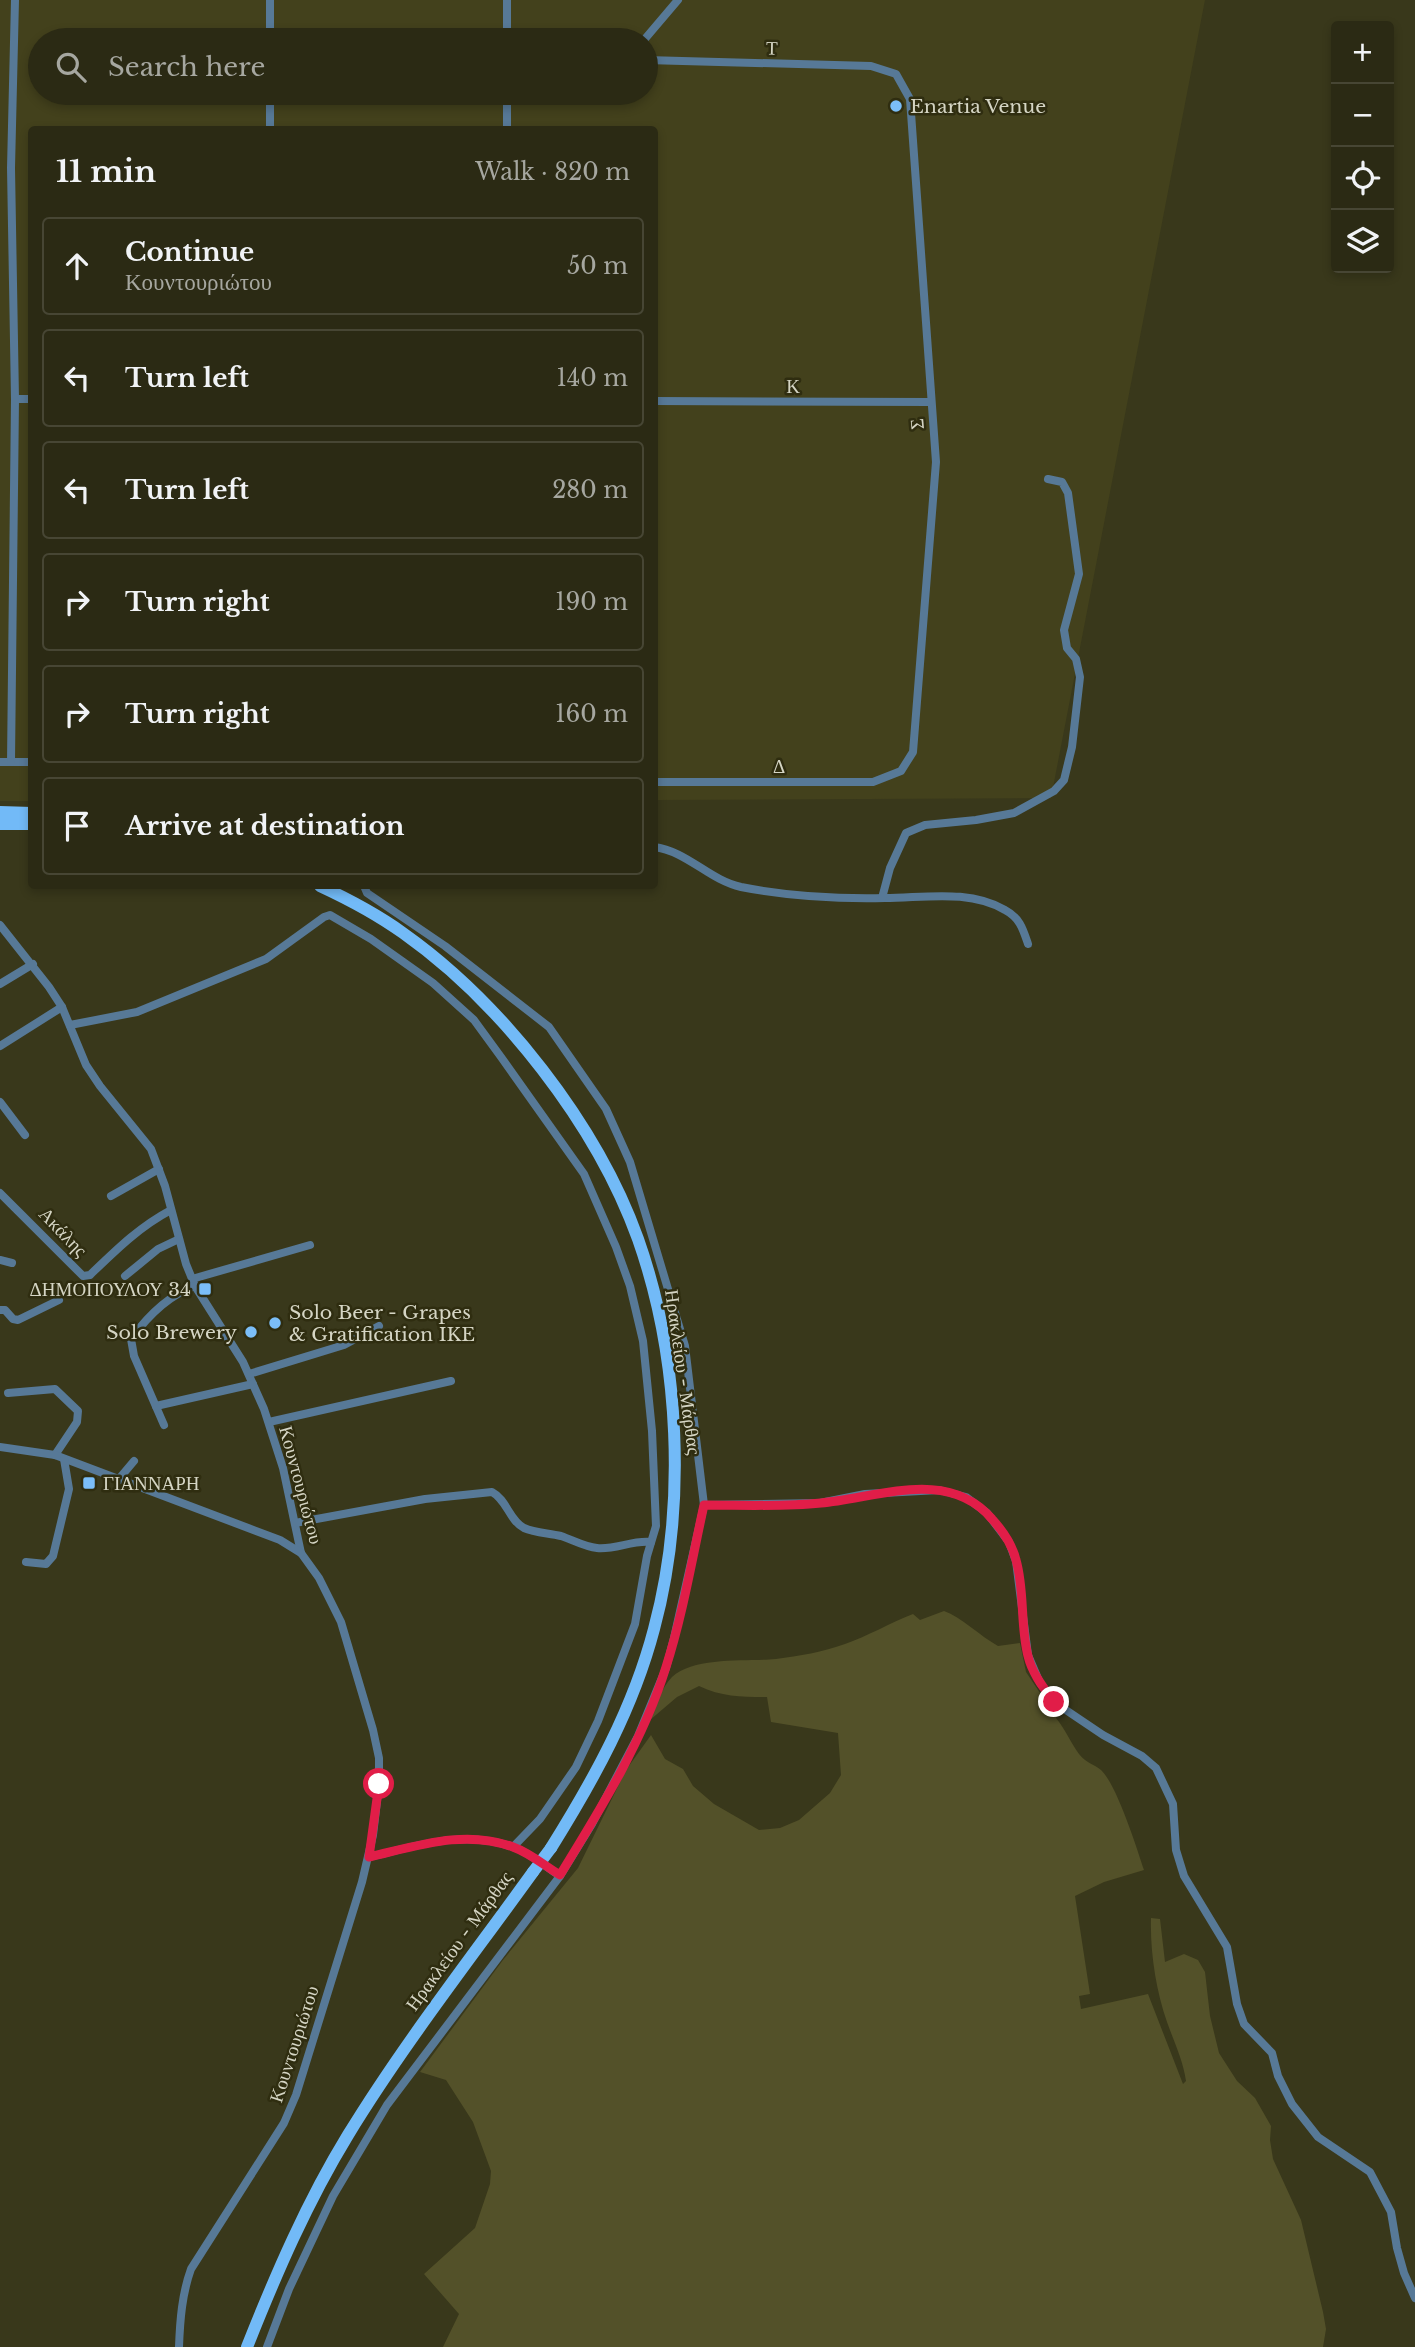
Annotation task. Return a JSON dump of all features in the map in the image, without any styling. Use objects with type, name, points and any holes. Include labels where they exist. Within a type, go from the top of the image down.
[{"type":"main road","points":[[0,812],[28,813]]},
{"type":"main road","points":[[0,824],[28,824]]},
{"type":"main road","name":"Ηρακλείου - Μάρθας","points":[[247,2347],[307,2208],[348,2134],[429,2016],[551,1848],[588,1789],[620,1728],[651,1641],[667,1570],[674,1511],[676,1460],[672,1405],[653,1289],[638,1238],[617,1189],[560,1093],[508,1028],[449,969],[402,932],[325,889]]},
{"type":"street","points":[[11,762],[15,399],[11,167],[15,0]]},
{"type":"street","points":[[270,0],[270,28]]},
{"type":"street","points":[[507,0],[507,28]]},
{"type":"street","points":[[654,28],[678,0]]},
{"type":"street","name":"Τ","points":[[658,60],[871,66],[896,74]]},
{"type":"street","name":"Σ","points":[[896,74],[910,99],[936,462],[913,752],[901,771]]},
{"type":"street","points":[[270,105],[270,126]]},
{"type":"street","points":[[507,105],[507,126]]},
{"type":"street","points":[[0,171],[11,167]]},
{"type":"street","points":[[15,399],[28,399]]},
{"type":"street","name":"Κ","points":[[658,401],[931,402]]},
{"type":"street","points":[[882,898],[890,868],[906,833],[925,825],[1014,813],[1054,792],[1063,780],[1072,747],[1080,677],[1076,659],[1067,648],[1064,630],[1079,574],[1068,492],[1062,482],[1048,479]]},
{"type":"street","points":[[0,762],[28,762]]},
{"type":"street","name":"Δ","points":[[658,782],[873,782],[901,771]]},
{"type":"street","points":[[658,848],[677,852],[695,866],[738,886],[802,894],[882,898],[951,896],[993,905],[1006,910],[1021,922],[1028,944]]},
{"type":"street","points":[[267,2347],[289,2289],[333,2196],[387,2105],[560,1875],[592,1824],[638,1736],[656,1695],[674,1638],[704,1505],[685,1346],[630,1162],[606,1109],[549,1027],[446,946],[367,893],[365,889]]},
{"type":"street","points":[[70,1025],[137,1012],[266,959],[330,915],[371,939],[433,983],[474,1020],[584,1174],[630,1286],[643,1341],[652,1431],[656,1526],[635,1624],[594,1732],[576,1767],[553,1801],[513,1847]]},
{"type":"street","name":"Κουντουριώτου","points":[[0,925],[33,964],[62,1007],[86,1065],[100,1086],[151,1149],[194,1282],[234,1346],[269,1422],[283,1468],[301,1553],[319,1578],[338,1613],[353,1657],[379,1758],[379,1784],[369,1857],[296,2095],[284,2123],[191,2269],[180,2312],[179,2347]]},
{"type":"street","points":[[0,984],[33,964]]},
{"type":"street","points":[[0,1046],[62,1007]]},
{"type":"street","points":[[0,1102],[25,1135]]},
{"type":"street","points":[[111,1196],[159,1169]]},
{"type":"street","name":"Ακάλης","points":[[0,1193],[83,1276],[90,1275],[125,1240],[149,1221],[171,1210]]},
{"type":"street","points":[[125,1276],[158,1249],[179,1239]]},
{"type":"street","points":[[164,1425],[134,1356],[131,1339],[170,1298],[194,1282],[310,1245]]},
{"type":"street","points":[[0,1260],[12,1263]]},
{"type":"street","points":[[0,1310],[5,1310],[18,1320],[59,1300]]},
{"type":"street","points":[[248,1374],[333,1349],[379,1326]]},
{"type":"street","points":[[269,1422],[451,1381]]},
{"type":"street","points":[[156,1406],[253,1384]]},
{"type":"street","points":[[8,1393],[55,1389],[78,1411],[78,1422],[59,1457],[69,1489],[53,1556],[46,1564],[26,1562]]},
{"type":"street","points":[[0,1447],[59,1457],[280,1540],[301,1553]]},
{"type":"street","points":[[118,1480],[134,1461]]},
{"type":"street","points":[[704,1505],[820,1503],[879,1493],[939,1490],[966,1497],[987,1513],[1009,1542],[1016,1561],[1028,1655],[1040,1683],[1054,1702],[1103,1735],[1142,1756],[1156,1768],[1172,1804],[1176,1850],[1184,1876],[1197,1902],[1227,1947],[1237,2004],[1244,2024],[1272,2053],[1278,2076],[1292,2104],[1318,2137],[1370,2172],[1391,2212],[1401,2260],[1415,2298]]},
{"type":"street","points":[[295,1523],[425,1499],[492,1492],[499,1496],[521,1527],[533,1531],[558,1535],[598,1548],[637,1541],[651,1542]]},
{"type":"street","points":[[369,1857],[440,1841],[464,1838],[488,1840],[513,1847],[560,1875]]},
{"type":"shaded area","points":[[0,0],[1205,0],[1051,798],[658,800],[658,126],[28,126],[28,801],[0,801]]},
{"type":"shaded area","points":[[944,1611],[998,1646],[1020,1643],[1026,1672],[1042,1696],[1058,1710],[1056,1718],[1079,1754],[1101,1770],[1113,1789],[1144,1870],[1104,1882],[1075,1896],[1090,1994],[1079,1996],[1081,2009],[1148,1994],[1183,2084],[1186,2081],[1183,2066],[1163,2010],[1157,1984],[1151,1918],[1160,1919],[1165,1962],[1184,1954],[1198,1960],[1205,1972],[1210,2016],[1219,2053],[1237,2081],[1255,2098],[1271,2126],[1273,2159],[1301,2220],[1323,2312],[1326,2329],[1323,2347],[443,2347],[459,2314],[424,2274],[475,2228],[490,2184],[491,2171],[473,2122],[446,2080],[420,2072],[503,1960],[578,1868],[626,1770],[651,1735],[665,1759],[683,1769],[693,1786],[714,1804],[759,1830],[780,1828],[799,1820],[830,1793],[841,1775],[838,1733],[771,1722],[767,1697],[724,1694],[699,1686],[677,1697],[650,1720],[665,1686],[682,1670],[694,1666],[811,1653],[854,1641],[913,1614],[920,1620]]},
{"type":"place","name":"Enartia Venue","points":[[896,106]]},
{"type":"place","name":"ΔΗΜΟΠΟΥΛΟΥ 34","points":[[205,1289]]},
{"type":"place","name":"Solo Beer - Grapes & Gratification IKE","points":[[275,1323]]},
{"type":"place","name":"Solo Brewery","points":[[251,1332]]},
{"type":"place","name":"ΓΙΑΝΝΑΡΗ","points":[[89,1483]]},
{"type":"route","points":[[379,1784],[369,1857],[440,1841],[464,1838],[488,1840],[513,1847],[560,1875],[592,1824],[656,1695],[674,1638],[704,1505],[820,1503],[865,1494],[939,1490],[966,1497],[979,1504],[1009,1542],[1016,1561],[1022,1596],[1028,1655],[1040,1683],[1054,1702]]}]
